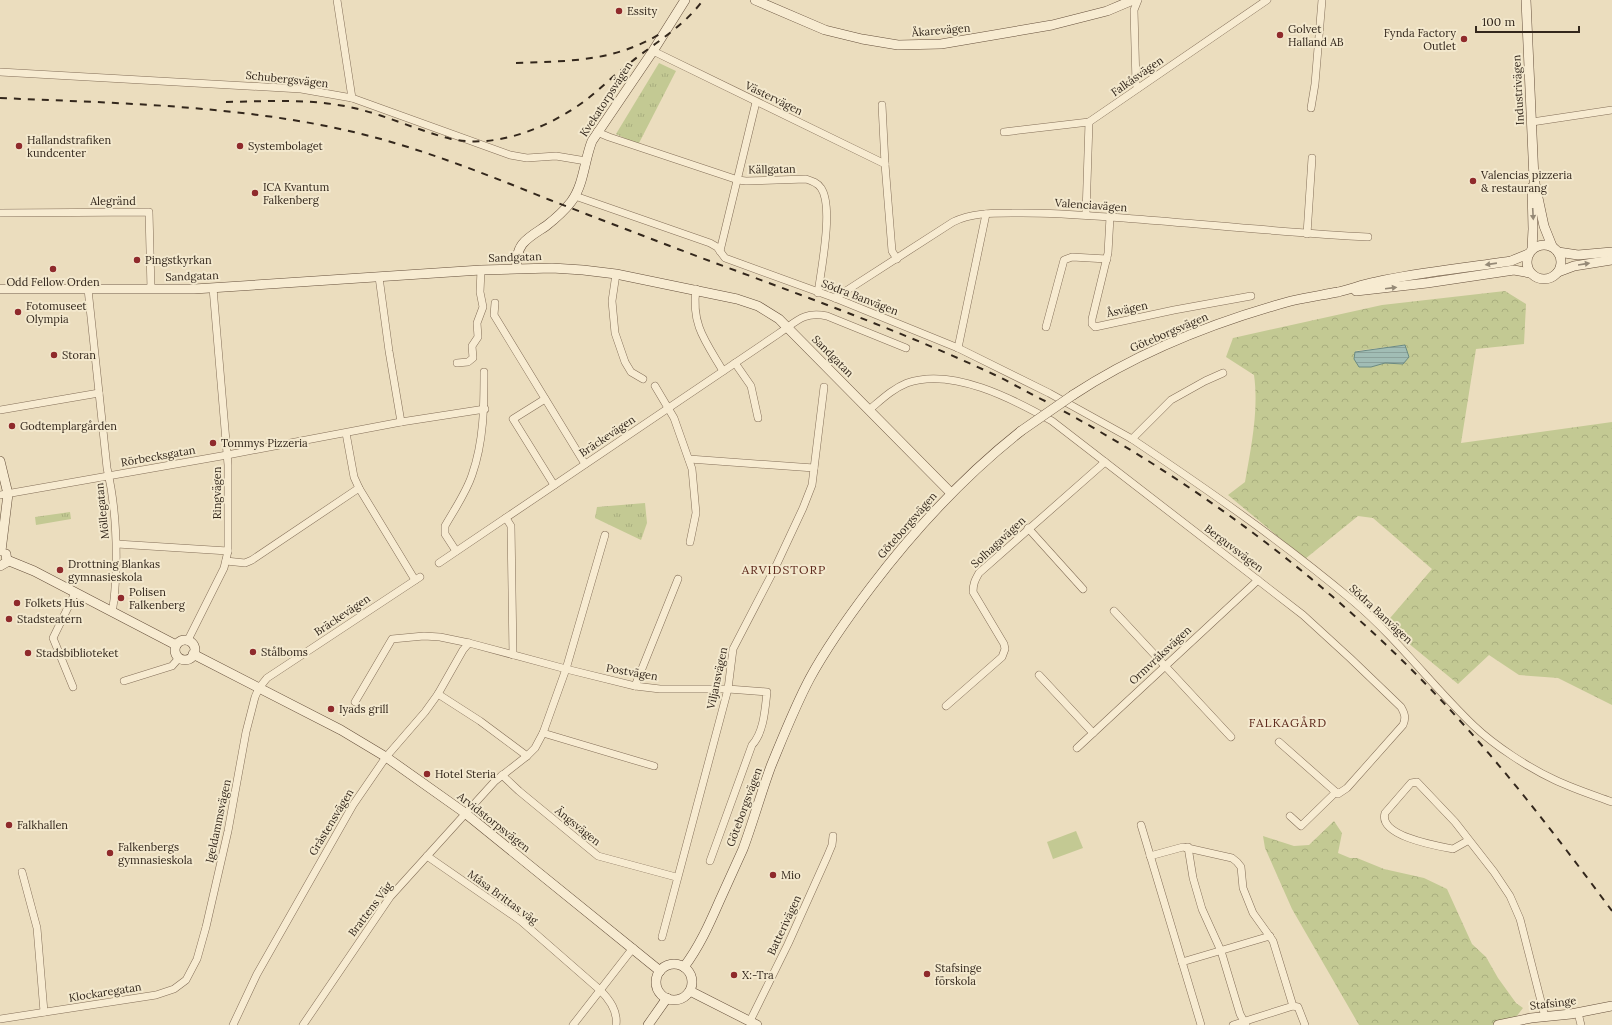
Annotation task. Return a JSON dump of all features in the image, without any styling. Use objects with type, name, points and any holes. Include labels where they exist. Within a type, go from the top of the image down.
[{"type":"main road","name":"Kvekatorpsvägen","points":[[517,268],[517,254],[522,244],[557,216],[575,196],[582,180],[592,141],[653,51],[685,0]]},
{"type":"main road","name":"Åkarevägen","points":[[754,0],[825,30],[862,40],[898,45],[941,44],[1052,25],[1106,11],[1133,0]]},
{"type":"main road","name":"Industrivägen","points":[[1526,0],[1534,179],[1544,226],[1555,249]]},
{"type":"main road","name":"Industrivägen","points":[[1530,252],[1533,236],[1532,187],[1534,179]]},
{"type":"main road","name":"Göteborgsvägen","points":[[684,967],[695,953],[743,848],[771,767],[810,678],[847,618],[892,559],[951,492],[995,452],[1021,431],[1073,395],[1119,367],[1194,333],[1278,305],[1338,292],[1377,281],[1511,262],[1542,244],[1578,255],[1612,252]]},
{"type":"main road","points":[[1555,249],[1561,262],[1558,272]]},
{"type":"main road","points":[[1530,252],[1526,263],[1530,273]]},
{"type":"main road","name":"Göteborgsvägen","points":[[1338,292],[1371,290],[1514,270],[1530,273],[1538,278],[1544,279],[1552,277],[1558,272],[1574,266],[1612,260]]},
{"type":"main road","name":"Sandgatan","points":[[0,288],[151,290],[213,288],[517,268],[583,270],[616,274],[696,289],[758,306],[779,319],[951,492]]},
{"type":"main road","points":[[0,462],[4,494],[1,551],[6,554],[7,560],[5,564],[0,566]]},
{"type":"main road","points":[[7,560],[34,571],[176,646]]},
{"type":"main road","points":[[182,640],[188,640],[193,644],[193,654],[185,659],[179,658],[175,651],[176,646],[182,640]]},
{"type":"main road","name":"Arvidstorpsvägen","points":[[193,654],[341,730],[386,757],[465,813],[660,971]]},
{"type":"main road","points":[[676,964],[684,967],[692,978],[690,991],[680,999],[673,1000],[661,994],[657,985],[657,978],[660,971],[670,965],[676,964]]},
{"type":"main road","points":[[690,991],[753,1023]]},
{"type":"main road","points":[[648,1025],[667,998]]},
{"type":"main road","name":"Stafsinge","points":[[1498,1025],[1531,1018],[1578,1013],[1612,1006]]},
{"type":"street","points":[[337,0],[352,98]]},
{"type":"street","points":[[1138,0],[1134,10],[1136,84],[1138,88]]},
{"type":"street","name":"Falkåsvägen","points":[[1004,132],[1089,122],[1267,0]]},
{"type":"street","points":[[1311,108],[1315,84],[1322,0]]},
{"type":"street","name":"Västervägen","points":[[653,51],[885,164]]},
{"type":"street","name":"Schubergsvägen","points":[[0,72],[301,89],[352,98],[510,155],[527,158],[556,156],[586,161]]},
{"type":"street","points":[[720,251],[756,102]]},
{"type":"street","points":[[882,105],[892,251],[897,259]]},
{"type":"street","points":[[1532,122],[1612,110]]},
{"type":"street","points":[[1086,214],[1089,122]]},
{"type":"street","name":"Källgatan","points":[[598,132],[609,138],[738,180],[806,179],[815,182],[821,188],[826,199],[827,214],[818,293]]},
{"type":"street","points":[[1307,234],[1312,158]]},
{"type":"street","name":"Södra Banvägen","points":[[575,196],[710,243],[717,247],[725,258],[835,298],[958,348],[1049,393],[1132,439],[1204,488],[1290,550],[1354,602],[1392,638],[1454,706],[1485,735],[1536,771],[1568,786],[1612,802]]},
{"type":"street","name":"Alegränd","points":[[0,213],[149,212],[151,290]]},
{"type":"street","name":"Valenciavägen","points":[[835,298],[957,220],[974,215],[1022,212],[1086,214],[1307,234],[1368,237]]},
{"type":"street","points":[[958,348],[986,214]]},
{"type":"street","name":"Åsvägen","points":[[1110,217],[1107,259],[1092,319],[1092,324],[1095,327],[1174,310],[1252,296]]},
{"type":"street","points":[[1046,326],[1064,260],[1072,257],[1107,259]]},
{"type":"street","points":[[457,364],[468,362],[473,358],[472,346],[478,337],[477,323],[482,307],[480,292],[482,270]]},
{"type":"street","points":[[616,274],[612,301],[615,333],[625,362],[631,372],[643,378]]},
{"type":"street","points":[[379,277],[389,351],[401,422]]},
{"type":"street","name":"Ringvägen","points":[[188,640],[226,561],[228,551],[227,455],[213,288]]},
{"type":"street","name":"Möllegatan","points":[[88,289],[99,393],[109,476],[112,489],[117,544],[115,601],[112,612]]},
{"type":"street","points":[[696,289],[694,302],[695,319],[700,332],[723,371]]},
{"type":"street","points":[[495,303],[494,316],[585,464]]},
{"type":"street","name":"Bräckevägen","points":[[439,563],[788,328],[797,320],[808,315],[816,314],[827,316],[906,348]]},
{"type":"street","points":[[735,363],[751,386],[758,418]]},
{"type":"street","points":[[456,551],[445,534],[445,526],[472,475],[483,429],[484,372]]},
{"type":"street","points":[[1132,439],[1171,400],[1205,380],[1223,373]]},
{"type":"street","name":"Berguvsvägen","points":[[869,410],[886,395],[905,384],[923,379],[937,378],[959,382],[988,391],[1041,415],[1052,421],[1303,615],[1350,658],[1401,708],[1405,714],[1403,725],[1395,735],[1347,788],[1338,794],[1336,792]]},
{"type":"street","points":[[655,386],[669,408],[692,468],[696,513],[690,542]]},
{"type":"street","name":"Viljansvägen","points":[[662,936],[676,877],[728,689],[733,649],[775,568],[812,485],[824,387]]},
{"type":"street","points":[[0,410],[99,393]]},
{"type":"street","points":[[545,399],[513,419],[554,486]]},
{"type":"street","name":"Rörbecksgatan","points":[[4,494],[227,455],[401,422],[484,409]]},
{"type":"street","points":[[226,561],[245,563],[252,560],[359,488],[354,477],[346,433]]},
{"type":"street","points":[[689,459],[814,468]]},
{"type":"street","name":"Solhagavägen","points":[[946,706],[1002,657],[1004,652],[1004,644],[973,592],[973,584],[979,573],[1028,528],[1105,462]]},
{"type":"street","name":"Bräckevägen","points":[[259,688],[268,678],[417,578],[359,488]]},
{"type":"street","points":[[506,518],[511,526],[513,655]]},
{"type":"street","points":[[1028,528],[1083,589]]},
{"type":"street","name":"Brattens Väg","points":[[303,1025],[382,908],[495,781],[527,756],[543,733],[566,670],[605,535]]},
{"type":"street","points":[[117,544],[228,551]]},
{"type":"street","points":[[635,686],[678,579]]},
{"type":"street","name":"Ormvråksvägen","points":[[1077,748],[1258,580]]},
{"type":"street","points":[[73,687],[53,638],[75,593]]},
{"type":"street","points":[[1114,611],[1164,667],[1231,737]]},
{"type":"street","name":"Postvägen","points":[[355,702],[392,639],[424,636],[440,637],[469,643],[566,670],[635,686],[660,689],[728,689],[767,692],[765,712],[758,739],[752,745],[710,862]]},
{"type":"street","name":"Gråstensvägen","points":[[233,1025],[257,974],[353,805],[386,757],[425,712],[438,694],[463,650],[469,643]]},
{"type":"street","points":[[124,680],[172,666],[179,658]]},
{"type":"street","points":[[1039,675],[1093,733]]},
{"type":"street","name":"Igeldammsvägen","points":[[197,959],[206,927],[228,831],[246,732],[255,697],[259,688]]},
{"type":"street","points":[[438,694],[480,721],[527,756]]},
{"type":"street","points":[[543,733],[654,766]]},
{"type":"street","points":[[1279,742],[1336,792],[1301,826],[1290,816]]},
{"type":"street","name":"Ängsvägen","points":[[502,775],[519,792],[598,856],[676,877]]},
{"type":"street","points":[[1469,840],[1453,849],[1407,838],[1396,833],[1385,824],[1385,813],[1411,783],[1417,782],[1450,817],[1469,840],[1503,884],[1515,907],[1520,919],[1546,1017]]},
{"type":"street","points":[[1141,825],[1201,1025]]},
{"type":"street","name":"Batterivägen","points":[[753,1023],[827,857],[832,845],[833,836]]},
{"type":"street","points":[[1150,856],[1177,848],[1188,847],[1232,858],[1237,862],[1241,867],[1243,888],[1253,913],[1273,941],[1293,1006]]},
{"type":"street","points":[[1188,847],[1193,878],[1202,910],[1221,951],[1236,1001],[1245,1023]]},
{"type":"street","name":"Måsa Brittas väg","points":[[427,856],[521,921],[600,990],[609,999],[614,1008],[616,1025]]},
{"type":"street","points":[[22,872],[37,928],[44,1012]]},
{"type":"street","points":[[1182,962],[1270,936]]},
{"type":"street","points":[[573,1025],[632,948]]},
{"type":"street","name":"Klockaregatan","points":[[0,1019],[168,992],[186,980],[197,959]]},
{"type":"street","points":[[1234,1025],[1245,1023],[1293,1006],[1298,1007],[1306,1025]]},
{"type":"street","points":[[1578,1013],[1581,1025]]},
{"type":"green space","points":[[659,63],[676,71],[638,145],[616,134]]},
{"type":"green space","points":[[1505,291],[1526,304],[1524,344],[1476,349],[1461,443],[1612,422],[1612,705],[1558,678],[1519,675],[1489,655],[1458,684],[1385,624],[1432,569],[1373,518],[1358,516],[1305,559],[1228,495],[1245,482],[1254,428],[1256,402],[1254,375],[1226,357],[1233,338],[1382,305]],"holes":[[[1404,345],[1403,364],[1384,363],[1371,367],[1355,351]]]},
{"type":"green space","points":[[645,503],[647,523],[641,540],[595,518],[597,507]]},
{"type":"green space","points":[[70,512],[71,519],[36,525],[35,517]]},
{"type":"green space","points":[[1334,821],[1342,833],[1338,853],[1350,858],[1357,858],[1384,869],[1424,878],[1447,889],[1472,944],[1486,957],[1498,978],[1516,1003],[1523,1008],[1516,1017],[1516,1025],[1359,1025],[1292,909],[1265,848],[1263,836],[1294,846],[1309,845]]},
{"type":"green space","points":[[1076,831],[1083,848],[1053,859],[1047,842]]},
{"type":"water","points":[[1405,345],[1409,357],[1403,364],[1385,363],[1371,367],[1359,367],[1354,359],[1355,352]]},
{"type":"railway","points":[[226,102],[294,101],[345,106],[373,113],[451,139],[486,141],[504,138],[540,127],[572,110],[676,28],[703,0]]},
{"type":"railway","points":[[516,63],[555,62],[592,58],[627,49],[645,42],[663,32]]},
{"type":"railway","points":[[0,98],[173,106],[217,110],[303,122],[371,136],[474,170],[848,313],[922,343],[1001,378],[1099,431],[1204,498],[1255,534],[1352,613],[1397,656],[1464,725],[1551,830],[1612,911]]},
{"type":"place","name":"Essity","points":[[619,11]]},
{"type":"place","name":"Golvet Halland AB","points":[[1280,35]]},
{"type":"place","name":"Fynda Factory Outlet","points":[[1464,39]]},
{"type":"place","name":"Hallandstrafiken kundcenter","points":[[19,146]]},
{"type":"place","name":"Systembolaget","points":[[240,146]]},
{"type":"place","name":"Valencias pizzeria & restaurang","points":[[1473,181]]},
{"type":"place","name":"ICA Kvantum Falkenberg","points":[[255,193]]},
{"type":"place","name":"Pingstkyrkan","points":[[137,260]]},
{"type":"place","name":"Odd Fellow Orden","points":[[53,269]]},
{"type":"place","name":"Fotomuseet Olympia","points":[[18,312]]},
{"type":"place","name":"Storan","points":[[54,355]]},
{"type":"place","name":"Godtemplargården","points":[[12,426]]},
{"type":"place","name":"Tommys Pizzeria","points":[[213,443]]},
{"type":"place","name":"Drottning Blankas gymnasieskola","points":[[60,570]]},
{"type":"place","name":"Polisen Falkenberg","points":[[121,598]]},
{"type":"place","name":"Folkets Hus","points":[[17,603]]},
{"type":"place","name":"Stadsteatern","points":[[9,619]]},
{"type":"place","name":"Stålboms","points":[[253,652]]},
{"type":"place","name":"Stadsbiblioteket","points":[[28,653]]},
{"type":"place","name":"Iyads grill","points":[[331,709]]},
{"type":"place","name":"Hotel Steria","points":[[427,774]]},
{"type":"place","name":"Falkhallen","points":[[9,825]]},
{"type":"place","name":"Falkenbergs gymnasieskola","points":[[110,853]]},
{"type":"place","name":"Mio","points":[[773,875]]},
{"type":"place","name":"Stafsinge förskola","points":[[927,974]]},
{"type":"place","name":"X:-Tra","points":[[734,975]]},
{"type":"district","name":"ARVIDSTORP","points":[[784,569]]},
{"type":"district","name":"FALKAGÅRD","points":[[1288,722]]}]
